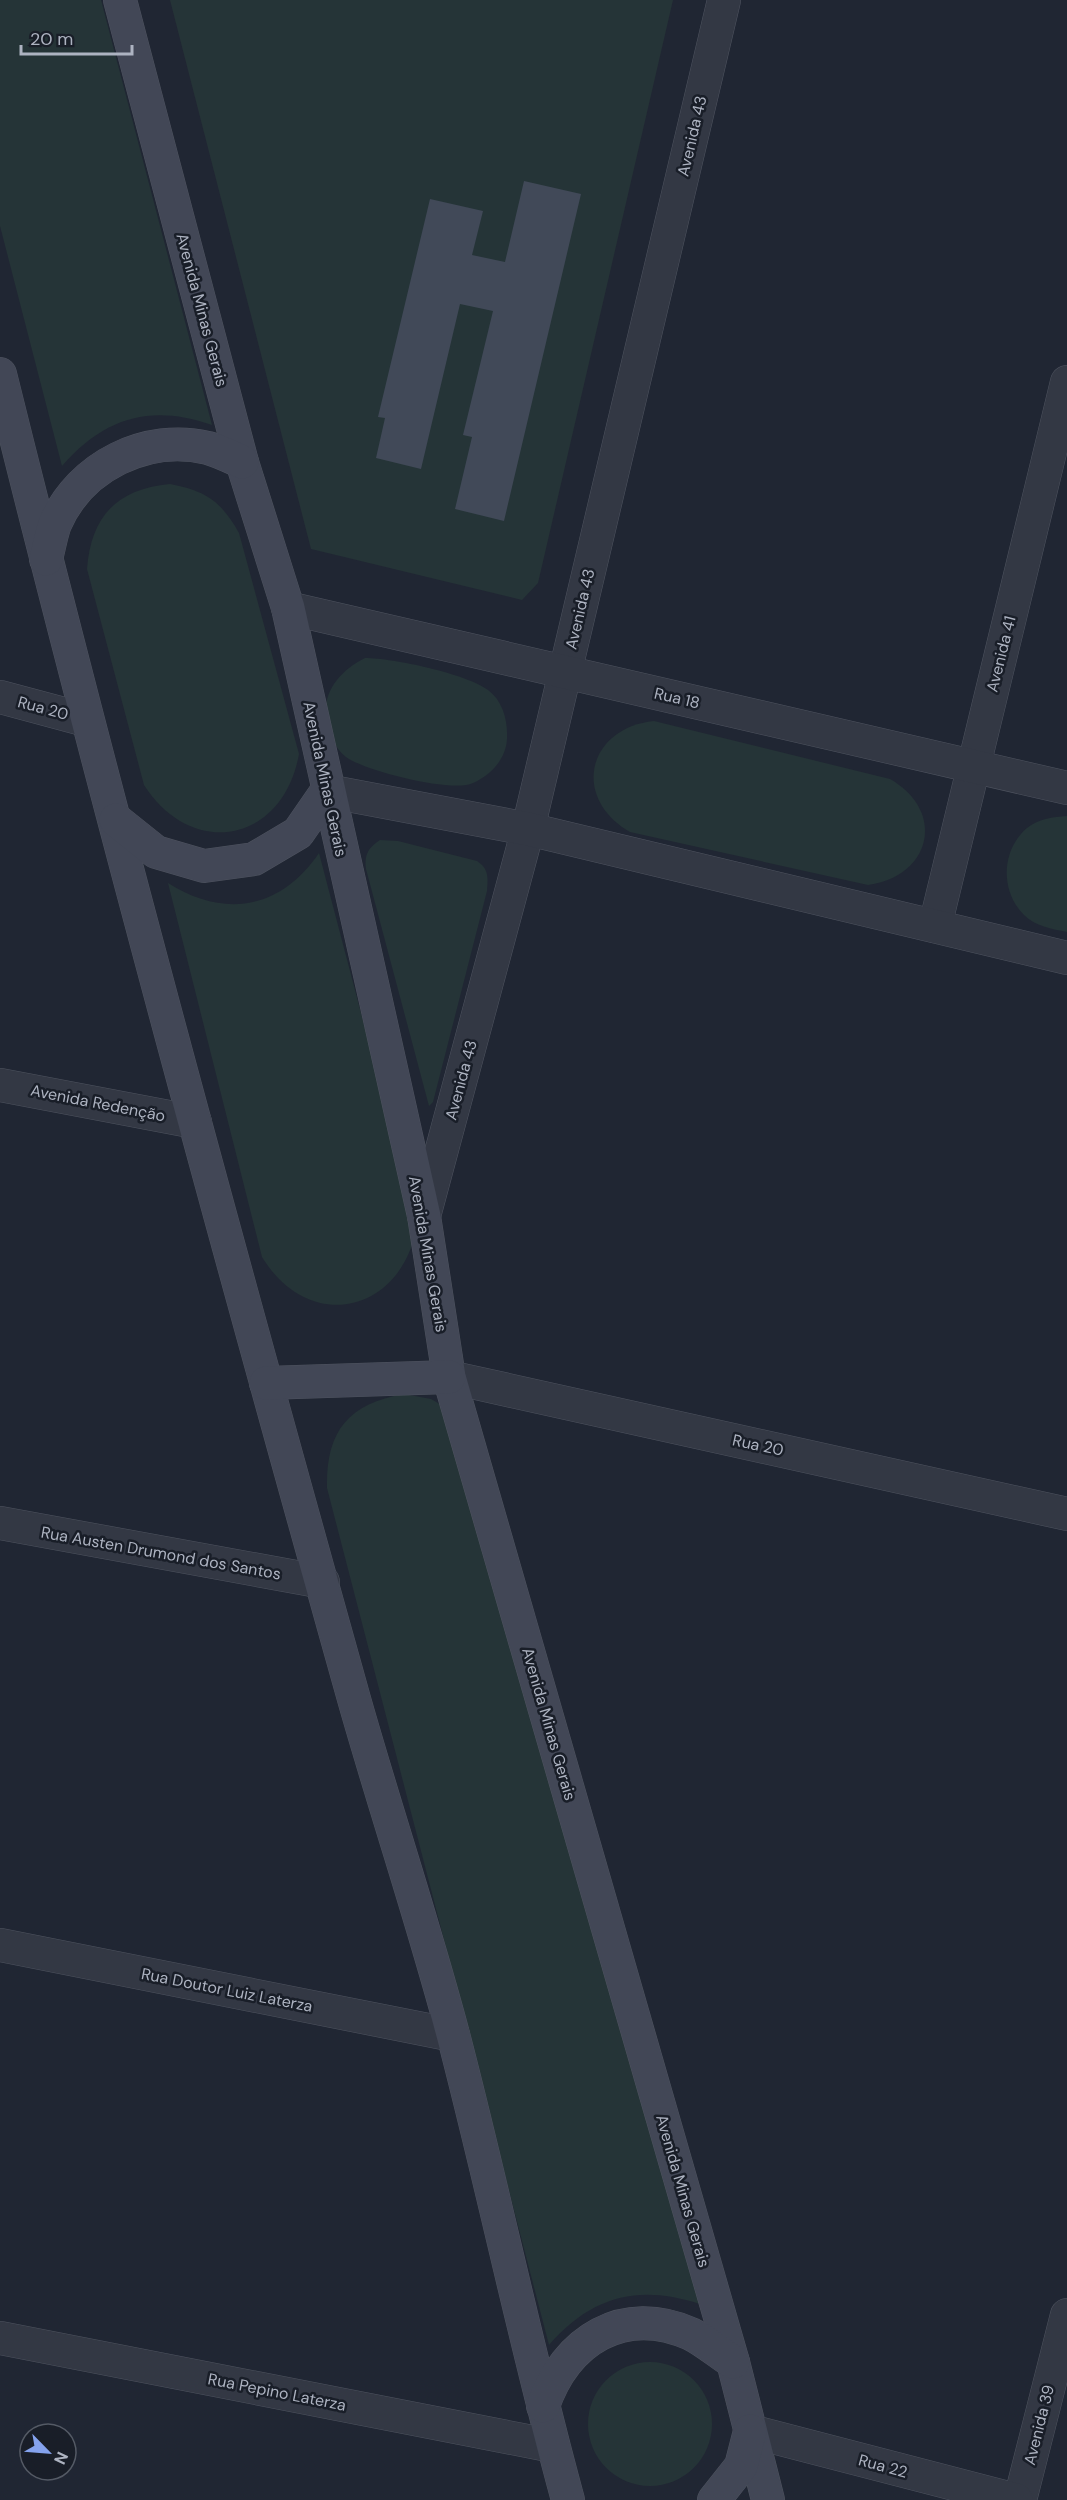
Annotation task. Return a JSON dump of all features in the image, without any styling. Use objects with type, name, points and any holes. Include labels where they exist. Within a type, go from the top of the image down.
[{"type":"main road","name":"Avenida Minas Gerais","points":[[120,0],[242,462],[288,608],[327,791],[424,1216],[449,1377],[733,2362],[768,2500]]},
{"type":"main road","points":[[0,374],[86,720],[116,820],[266,1383],[453,2035],[553,2446],[571,2496]]},
{"type":"main road","points":[[46,560],[55,524],[74,492],[102,467],[135,450],[171,444],[208,448],[242,462]]},
{"type":"main road","points":[[116,820],[156,852],[204,866],[234,862],[254,859],[298,832],[327,791]]},
{"type":"main road","points":[[266,1383],[449,1377]]},
{"type":"main road","points":[[543,2406],[551,2383],[580,2346],[601,2333],[623,2326],[647,2323],[671,2326],[693,2335],[733,2362]]},
{"type":"main road","points":[[714,2500],[741,2466],[750,2431]]},
{"type":"street","name":"Avenida 43","points":[[424,1216],[528,829],[724,0]]},
{"type":"street","name":"Avenida 41","points":[[935,926],[1067,382]]},
{"type":"street","name":"Rua 18","points":[[288,608],[1067,788]]},
{"type":"street","name":"Rua 20","points":[[0,697],[86,720]]},
{"type":"street","points":[[327,791],[528,829],[1067,958]]},
{"type":"street","name":"Avenida Redenção","points":[[0,1084],[195,1122]]},
{"type":"street","name":"Rua 20","points":[[449,1377],[1067,1514]]},
{"type":"street","name":"Rua Austen Drumond dos Santos","points":[[0,1523],[323,1582]]},
{"type":"street","name":"Rua Doutor Luiz Laterza","points":[[0,1945],[453,2035]]},
{"type":"street","name":"Avenida 39","points":[[1018,2500],[1067,2315]]},
{"type":"street","name":"Rua Pepino Laterza","points":[[0,2338],[553,2446]]},
{"type":"street","name":"Rua 22","points":[[750,2431],[1018,2500]]},
{"type":"shaded area","points":[[0,0],[101,0],[212,425],[169,416],[130,419],[95,436],[78,449],[62,466],[0,226]]},
{"type":"shaded area","points":[[170,0],[673,0],[538,583],[522,600],[311,549]]},
{"type":"shaded area","points":[[170,484],[193,490],[211,499],[226,513],[239,533],[299,754],[290,784],[275,807],[256,823],[234,831],[210,832],[186,824],[164,809],[144,785],[87,569],[94,534],[110,508],[135,492]]},
{"type":"shaded area","points":[[365,658],[429,668],[464,678],[488,690],[501,706],[507,725],[506,746],[501,760],[486,776],[473,783],[447,785],[389,774],[356,763],[346,757],[338,749],[330,734],[326,719],[328,697],[338,679]]},
{"type":"shaded area","points":[[654,721],[890,779],[908,792],[919,808],[925,824],[924,841],[918,856],[906,869],[890,879],[868,885],[630,832],[611,818],[599,801],[594,784],[595,766],[601,750],[614,737],[631,726]]},
{"type":"shaded area","points":[[1067,816],[1067,932],[1038,924],[1024,915],[1011,894],[1007,871],[1012,848],[1027,828],[1051,818]]},
{"type":"shaded area","points":[[380,840],[398,841],[477,861],[484,867],[487,874],[487,891],[433,1102],[429,1106],[366,869],[368,852]]},
{"type":"shaded area","points":[[319,853],[417,1226],[408,1256],[393,1279],[373,1295],[351,1303],[327,1304],[304,1297],[281,1281],[262,1257],[168,883],[189,894],[210,901],[231,904],[251,902],[270,897],[287,886],[304,872]]},
{"type":"shaded area","points":[[404,1394],[431,1399],[455,1413],[700,2304],[656,2295],[636,2295],[617,2299],[599,2305],[582,2315],[565,2328],[549,2345],[327,1488],[331,1451],[344,1423],[368,1405]]},
{"type":"shaded area","points":[[650,2362],[674,2366],[694,2380],[708,2400],[712,2424],[708,2448],[694,2468],[674,2482],[650,2486],[626,2482],[606,2468],[592,2448],[588,2424],[592,2400],[606,2380],[626,2366]]},
{"type":"building","points":[[524,181],[581,194],[504,521],[455,509],[472,437],[463,435],[493,311],[460,304],[421,469],[376,458],[385,418],[378,417],[430,199],[483,211],[472,255],[505,262]]}]
